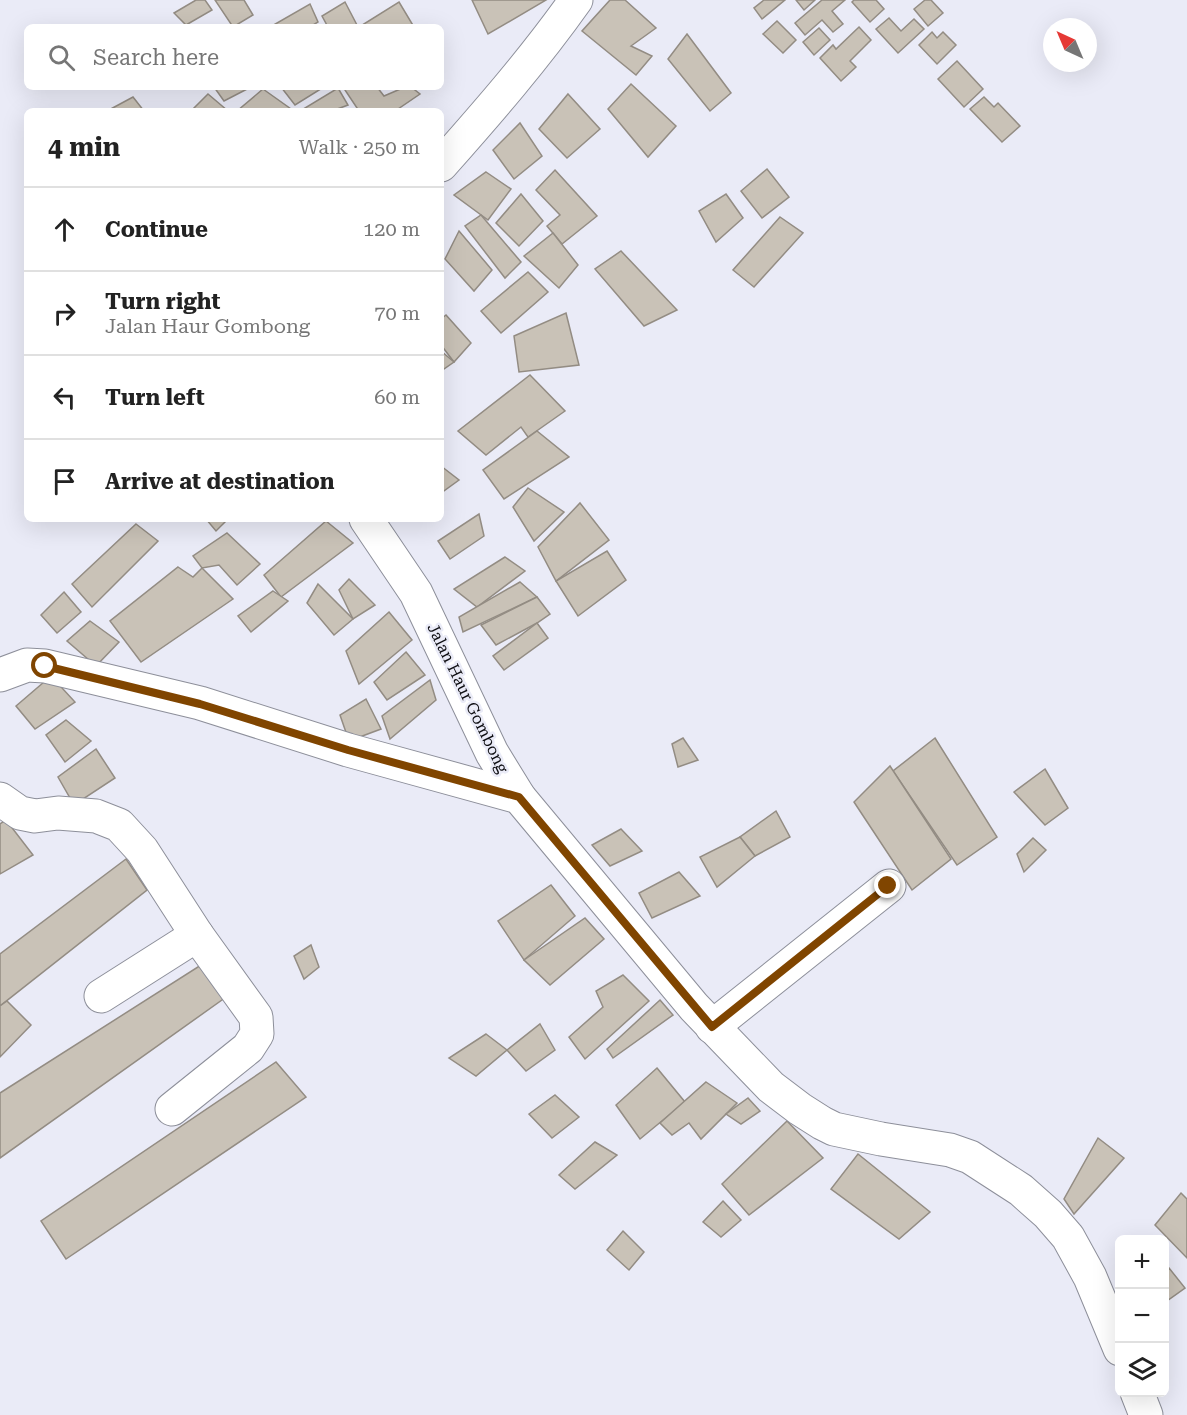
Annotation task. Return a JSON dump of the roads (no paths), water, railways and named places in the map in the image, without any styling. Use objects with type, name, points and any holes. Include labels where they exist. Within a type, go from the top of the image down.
[{"type":"street","points":[[444,162],[486,115],[576,0]]},
{"type":"street","name":"Jalan Haur Gombong","points":[[368,522],[416,593],[492,753],[519,797],[712,1027],[771,1087],[822,1123],[834,1129],[881,1139],[950,1150],[970,1157],[1021,1190],[1048,1214],[1068,1237],[1090,1277],[1117,1343]]},
{"type":"street","points":[[13,670],[45,666],[200,704],[348,750],[519,797]]},
{"type":"street","points":[[0,799],[20,813],[35,816],[58,813],[96,816],[119,825],[139,845],[197,935],[256,1017],[257,1034],[248,1048],[172,1109]]},
{"type":"street","points":[[712,1027],[888,886]]},
{"type":"street","points":[[101,996],[197,935]]},
{"type":"street","points":[[1139,1397],[1146,1415]]}]
